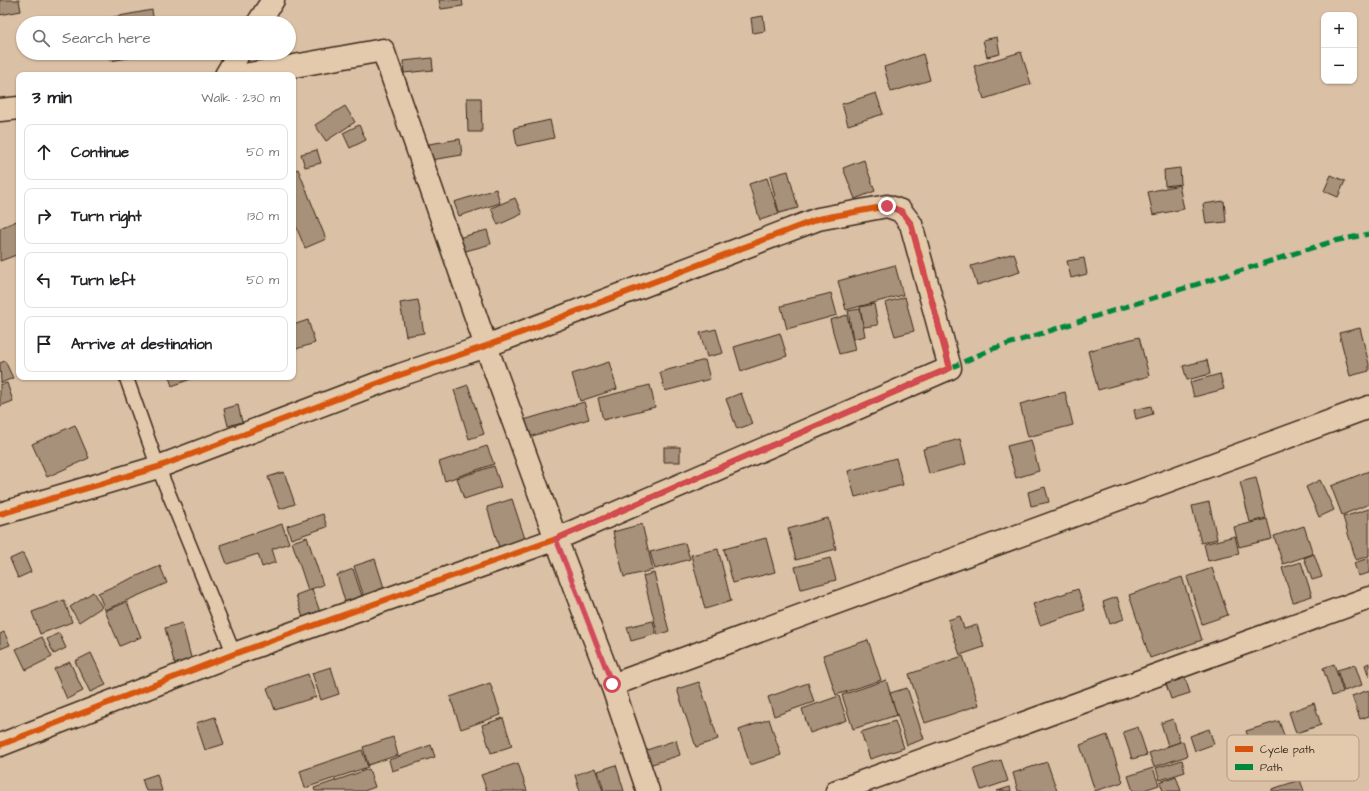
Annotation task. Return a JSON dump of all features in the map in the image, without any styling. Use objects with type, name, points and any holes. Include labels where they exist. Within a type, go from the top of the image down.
[{"type":"street","points":[[263,16],[273,0]]},
{"type":"street","points":[[261,72],[383,50],[486,346],[556,539],[612,684],[648,791]]},
{"type":"street","points":[[228,72],[235,60]]},
{"type":"street","points":[[0,110],[16,108]]},
{"type":"street","points":[[0,514],[158,467],[400,375],[486,346],[818,219],[887,206],[901,211],[911,224],[950,368],[556,539],[234,654],[0,745]]},
{"type":"street","points":[[612,684],[1369,407]]},
{"type":"street","points":[[837,791],[1369,598]]},
{"type":"lane","points":[[127,380],[158,467],[234,654]]},
{"type":"building","points":[[0,0],[19,0],[21,11],[0,15]]},
{"type":"building","points":[[439,0],[462,0],[463,6],[441,9]]},
{"type":"building","points":[[152,10],[153,16],[119,16]]},
{"type":"building","points":[[763,16],[765,31],[753,33],[751,18]]},
{"type":"building","points":[[997,37],[1000,54],[987,57],[983,40]]},
{"type":"building","points":[[1021,52],[1031,84],[984,99],[974,66]]},
{"type":"building","points":[[923,54],[930,80],[891,92],[884,67]]},
{"type":"building","points":[[432,58],[433,70],[404,73],[403,61]]},
{"type":"building","points":[[876,93],[883,114],[848,125],[842,104]]},
{"type":"building","points":[[467,98],[481,98],[482,132],[468,132]]},
{"type":"building","points":[[345,106],[355,122],[326,141],[315,125]]},
{"type":"building","points":[[550,120],[554,138],[517,146],[514,128]]},
{"type":"building","points":[[359,125],[366,140],[350,148],[343,133]]},
{"type":"building","points":[[460,139],[462,155],[431,160],[429,144]]},
{"type":"building","points":[[317,150],[321,163],[305,167],[301,154]]},
{"type":"building","points":[[864,160],[875,191],[855,199],[843,168]]},
{"type":"building","points":[[1180,168],[1181,184],[1165,186],[1164,170]]},
{"type":"building","points":[[298,169],[326,239],[305,248],[296,226],[296,170]]},
{"type":"building","points":[[788,171],[798,208],[779,213],[770,176]]},
{"type":"building","points":[[1331,175],[1345,181],[1338,197],[1324,191]]},
{"type":"building","points":[[767,178],[779,214],[760,220],[749,184]]},
{"type":"building","points":[[1179,185],[1184,209],[1153,215],[1148,192]]},
{"type":"building","points":[[496,189],[500,203],[459,216],[454,202]]},
{"type":"building","points":[[515,198],[522,214],[498,225],[491,208]]},
{"type":"building","points":[[1224,201],[1226,222],[1206,224],[1203,204]]},
{"type":"building","points":[[16,221],[16,255],[0,261],[0,228]]},
{"type":"building","points":[[487,230],[491,244],[462,252],[458,238]]},
{"type":"building","points":[[1014,253],[1020,272],[977,285],[971,266]]},
{"type":"building","points":[[1084,258],[1087,274],[1071,278],[1067,261]]},
{"type":"building","points":[[895,265],[903,295],[846,310],[838,281]]},
{"type":"building","points":[[831,293],[837,315],[787,329],[781,306]]},
{"type":"building","points":[[905,297],[914,331],[895,336],[885,303]]},
{"type":"building","points":[[418,300],[424,333],[406,336],[400,303]]},
{"type":"building","points":[[874,304],[878,325],[864,327],[860,307]]},
{"type":"building","points":[[860,309],[865,336],[853,339],[848,311]]},
{"type":"building","points":[[847,315],[855,350],[839,354],[830,320]]},
{"type":"building","points":[[308,320],[315,343],[296,349],[296,324]]},
{"type":"building","points":[[1360,328],[1369,364],[1369,371],[1350,376],[1339,333]]},
{"type":"building","points":[[716,329],[723,353],[707,357],[700,333]]},
{"type":"building","points":[[780,333],[787,356],[741,371],[734,347]]},
{"type":"building","points":[[1139,337],[1149,376],[1098,390],[1088,351]]},
{"type":"building","points":[[705,360],[710,379],[665,391],[660,372]]},
{"type":"building","points":[[1207,360],[1210,374],[1187,380],[1183,366]]},
{"type":"building","points":[[5,361],[13,378],[1,383],[0,363]]},
{"type":"building","points":[[609,362],[617,389],[580,401],[572,374]]},
{"type":"building","points":[[1220,374],[1224,389],[1194,397],[1190,382]]},
{"type":"building","points":[[170,380],[188,380],[172,386]]},
{"type":"building","points":[[7,383],[13,401],[0,406],[0,385]]},
{"type":"building","points":[[468,385],[484,434],[469,439],[454,390]]},
{"type":"building","points":[[650,385],[655,407],[603,420],[598,398]]},
{"type":"building","points":[[1065,392],[1073,425],[1028,437],[1020,404]]},
{"type":"building","points":[[741,393],[752,424],[737,429],[726,399]]},
{"type":"building","points":[[584,402],[589,419],[529,437],[524,420]]},
{"type":"building","points":[[238,405],[242,422],[228,426],[224,409]]},
{"type":"building","points":[[1151,406],[1153,414],[1136,419],[1134,410]]},
{"type":"building","points":[[75,425],[89,458],[47,477],[32,444]]},
{"type":"building","points":[[960,439],[966,464],[929,474],[923,449]]},
{"type":"building","points":[[1031,440],[1039,471],[1016,478],[1007,446]]},
{"type":"building","points":[[487,446],[494,464],[445,481],[439,462]]},
{"type":"building","points":[[664,447],[680,447],[680,462],[664,462]]},
{"type":"building","points":[[896,458],[903,485],[855,497],[848,471]]},
{"type":"building","points":[[494,466],[501,487],[464,499],[457,478]]},
{"type":"building","points":[[1369,471],[1369,504],[1342,515],[1331,486]]},
{"type":"building","points":[[284,472],[295,504],[280,509],[268,477]]},
{"type":"building","points":[[1256,478],[1266,518],[1250,522],[1240,482]]},
{"type":"building","points":[[1320,480],[1334,510],[1319,517],[1306,487]]},
{"type":"building","points":[[1045,487],[1049,502],[1031,506],[1028,492]]},
{"type":"building","points":[[512,499],[527,545],[501,554],[487,507]]},
{"type":"building","points":[[1209,502],[1217,539],[1201,543],[1192,506]]},
{"type":"building","points":[[1369,509],[1369,556],[1356,560],[1343,517]]},
{"type":"building","points":[[323,514],[327,527],[291,539],[287,526]]},
{"type":"building","points":[[828,518],[836,549],[796,560],[788,529]]},
{"type":"building","points":[[1267,519],[1272,539],[1239,547],[1234,527]]},
{"type":"building","points":[[282,524],[289,543],[272,549],[276,562],[262,567],[258,554],[227,564],[220,545]]},
{"type":"building","points":[[642,524],[653,570],[624,577],[613,532]]},
{"type":"building","points":[[1304,526],[1313,554],[1283,564],[1274,536]]},
{"type":"building","points":[[1235,536],[1239,554],[1208,561],[1204,544]]},
{"type":"building","points":[[307,537],[323,585],[308,590],[292,542]]},
{"type":"building","points":[[766,538],[775,572],[733,583],[724,549]]},
{"type":"building","points":[[685,543],[690,559],[655,569],[650,552]]},
{"type":"building","points":[[718,549],[731,601],[705,609],[691,555]]},
{"type":"building","points":[[23,553],[31,572],[18,578],[10,559]]},
{"type":"building","points":[[1314,554],[1322,577],[1312,580],[1304,558]]},
{"type":"building","points":[[830,558],[836,580],[801,589],[795,567]]},
{"type":"building","points":[[1369,558],[1369,573],[1358,576],[1354,563]]},
{"type":"building","points":[[375,559],[385,591],[364,597],[354,566]]},
{"type":"building","points":[[1301,562],[1312,596],[1293,602],[1282,568]]},
{"type":"building","points":[[160,566],[167,583],[105,610],[98,593]]},
{"type":"building","points":[[1212,568],[1228,615],[1202,624],[1187,577]]},
{"type":"building","points":[[353,569],[363,599],[346,605],[337,575]]},
{"type":"building","points":[[654,573],[669,631],[658,635],[643,576]]},
{"type":"building","points":[[1182,577],[1202,640],[1150,658],[1129,595]]},
{"type":"building","points":[[312,589],[321,615],[304,621],[296,595]]},
{"type":"building","points":[[1078,589],[1085,610],[1040,625],[1033,604]]},
{"type":"building","points":[[93,592],[102,607],[79,622],[70,607]]},
{"type":"building","points":[[1117,597],[1124,619],[1110,624],[1103,602]]},
{"type":"building","points":[[64,600],[72,622],[40,634],[32,612]]},
{"type":"building","points":[[127,602],[141,637],[120,646],[105,611]]},
{"type":"building","points":[[960,616],[964,629],[977,625],[984,647],[960,655],[948,620]]},
{"type":"building","points":[[653,621],[656,634],[631,641],[627,627]]},
{"type":"building","points":[[182,623],[193,665],[176,669],[165,628]]},
{"type":"building","points":[[4,632],[10,645],[0,649],[0,634]]},
{"type":"building","points":[[59,633],[66,648],[54,654],[47,639]]},
{"type":"building","points":[[42,637],[52,657],[26,670],[16,649]]},
{"type":"building","points":[[868,640],[881,680],[836,695],[823,655]]},
{"type":"building","points":[[91,653],[106,685],[90,692],[75,661]]},
{"type":"building","points":[[963,656],[979,705],[925,723],[909,674]]},
{"type":"building","points":[[70,662],[83,691],[67,699],[54,669]]},
{"type":"building","points":[[1369,663],[1369,677],[1365,665]]},
{"type":"building","points":[[1334,664],[1343,692],[1332,696],[1323,668]]},
{"type":"building","points":[[1355,665],[1362,685],[1344,691],[1337,670]]},
{"type":"building","points":[[331,667],[339,694],[321,700],[312,673]]},
{"type":"building","points":[[308,674],[316,697],[275,710],[267,688]]},
{"type":"building","points":[[1185,678],[1190,693],[1171,699],[1166,684]]},
{"type":"building","points":[[886,680],[897,715],[853,729],[842,695]]},
{"type":"building","points":[[699,682],[718,739],[696,747],[677,689]]},
{"type":"building","points":[[490,683],[501,715],[461,729],[450,697]]},
{"type":"building","points":[[808,683],[814,702],[774,716],[768,697]]},
{"type":"building","points":[[907,688],[924,739],[907,745],[890,693]]},
{"type":"building","points":[[1369,690],[1369,716],[1360,719],[1352,696]]},
{"type":"building","points":[[839,696],[847,720],[810,733],[802,709]]},
{"type":"building","points":[[1314,703],[1321,725],[1296,733],[1289,712]]},
{"type":"building","points":[[215,717],[224,744],[205,750],[196,723]]},
{"type":"building","points":[[503,718],[512,746],[491,753],[482,725]]},
{"type":"building","points":[[769,719],[781,755],[750,765],[739,730]]},
{"type":"building","points":[[1173,719],[1180,742],[1168,746],[1161,723]]},
{"type":"building","points":[[895,721],[904,748],[870,759],[861,732]]},
{"type":"building","points":[[1279,721],[1284,735],[1247,735],[1246,731]]},
{"type":"building","points":[[1138,727],[1147,755],[1132,759],[1123,732]]},
{"type":"building","points":[[1209,729],[1214,744],[1195,751],[1190,736]]},
{"type":"building","points":[[1107,735],[1123,782],[1095,791],[1080,745]]},
{"type":"building","points":[[393,737],[398,755],[368,765],[363,747]]},
{"type":"building","points":[[676,740],[680,755],[649,765],[644,751]]},
{"type":"building","points":[[1183,741],[1187,756],[1154,767],[1149,753]]},
{"type":"building","points":[[431,745],[435,757],[392,771],[389,760]]},
{"type":"building","points":[[362,750],[368,767],[305,788],[300,771]]},
{"type":"building","points":[[1001,760],[1008,781],[981,790],[974,769]]},
{"type":"building","points":[[1182,760],[1185,772],[1160,780],[1156,768]]},
{"type":"building","points":[[1047,762],[1057,791],[1018,791],[1013,773]]},
{"type":"building","points":[[518,763],[527,791],[487,791],[481,775]]},
{"type":"building","points":[[616,765],[624,791],[604,791],[598,771]]},
{"type":"building","points":[[595,768],[603,791],[580,791],[575,775]]},
{"type":"building","points":[[1153,768],[1159,785],[1141,791],[1133,791],[1128,776]]},
{"type":"building","points":[[369,769],[375,787],[364,791],[315,791],[314,788]]},
{"type":"building","points":[[157,774],[162,791],[146,791],[142,779]]},
{"type":"building","points":[[1176,776],[1181,791],[1163,791],[1160,782]]},
{"type":"building","points":[[1300,781],[1304,791],[1272,791],[1272,789]]},
{"type":"building","points":[[1010,787],[1011,791],[997,791]]},
{"type":"marked path","points":[[950,368],[992,349],[1334,241],[1369,234]]},
{"type":"cycle path","points":[[0,514],[158,467],[400,375],[486,346],[818,219],[887,206],[901,211],[911,224],[950,368],[556,539],[234,654],[0,745]]},
{"type":"route","points":[[612,684],[556,539],[950,368],[911,224],[901,211],[887,206]]}]
